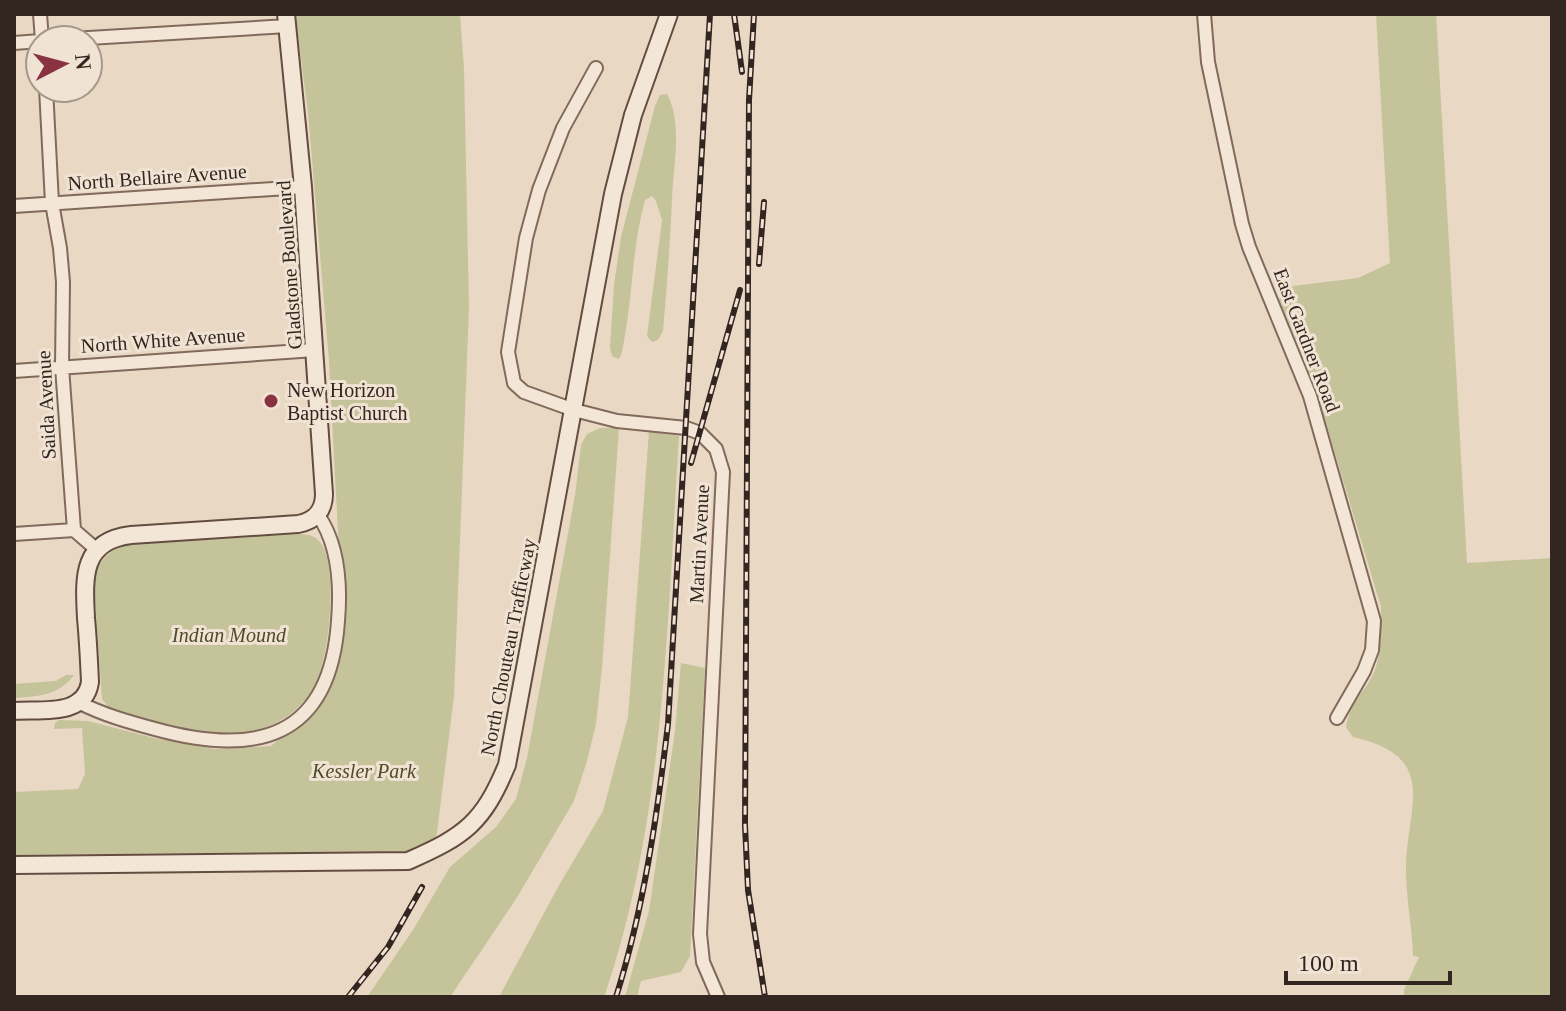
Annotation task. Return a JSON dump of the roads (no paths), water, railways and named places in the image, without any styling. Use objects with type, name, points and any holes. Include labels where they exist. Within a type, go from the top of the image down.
[{"type":"main road","name":"North Chouteau Trafficway","points":[[14,865],[408,861],[444,845],[473,824],[493,798],[507,765],[613,194],[633,115],[669,14]]},
{"type":"main road","name":"Gladstone Boulevard","points":[[287,20],[315,350],[324,494],[318,515]]},
{"type":"main road","points":[[14,711],[64,708],[80,703],[85,697],[90,682],[85,575],[97,550],[121,536],[298,524],[318,515]]},
{"type":"street","name":"East Gardner Road","points":[[1204,14],[1208,62],[1242,224],[1310,396],[1374,621],[1372,650],[1364,671],[1337,718]]},
{"type":"street","points":[[104,36],[287,20]]},
{"type":"street","name":"Martin Avenue","points":[[596,68],[563,128],[539,190],[526,238],[508,352],[514,383],[524,392],[617,421],[686,428],[700,433],[716,449],[721,460],[723,472],[700,934],[703,962],[718,997]]},
{"type":"street","name":"Saida Avenue","points":[[47,104],[52,203],[63,282],[62,367],[74,530]]},
{"type":"street","name":"North Bellaire Avenue","points":[[14,206],[303,187]]},
{"type":"street","name":"North White Avenue","points":[[14,371],[315,350]]},
{"type":"street","name":"Gladstone Boulevard","points":[[80,703],[104,715],[171,734],[228,741],[259,738],[285,728],[318,696],[333,656],[339,600],[330,532],[318,515]]},
{"type":"street","points":[[14,534],[74,530],[97,550]]},
{"type":"railway","points":[[616,997],[648,862],[668,724],[710,14]]},
{"type":"railway","points":[[734,14],[742,72]]},
{"type":"railway","points":[[754,14],[749,100],[745,825],[748,890],[765,997]]},
{"type":"railway","points":[[759,264],[764,202]]},
{"type":"railway","points":[[691,463],[740,290]]},
{"type":"railway","points":[[348,997],[388,947],[422,887]]},
{"type":"place","name":"New Horizon Baptist Church","points":[[271,401]]},
{"type":"park label","name":"Indian Mound","points":[[229,635]]},
{"type":"park label","name":"Kessler Park","points":[[364,771]]}]
